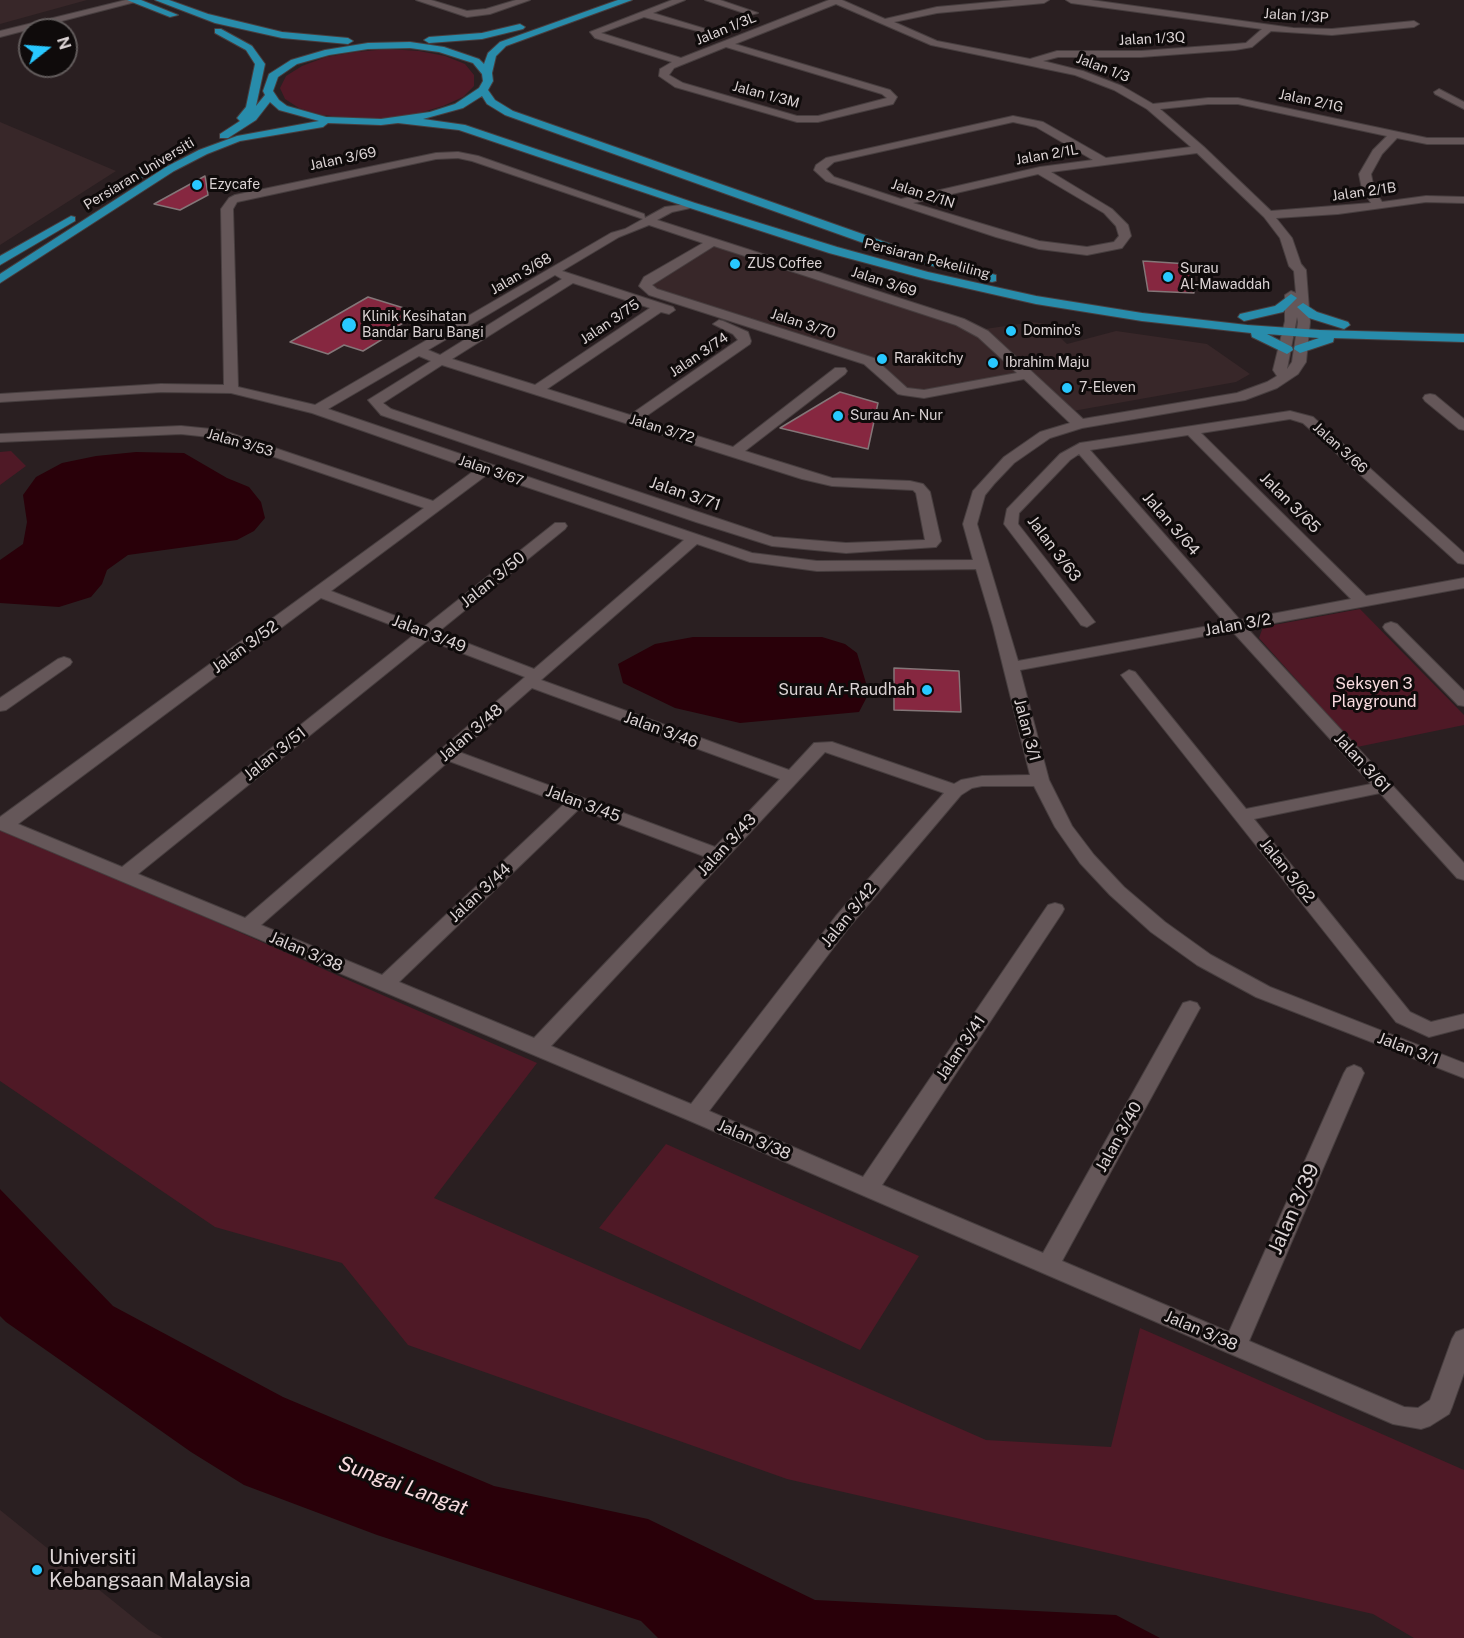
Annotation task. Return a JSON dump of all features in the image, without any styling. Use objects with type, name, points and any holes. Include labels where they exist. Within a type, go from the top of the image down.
[{"type":"main road","points":[[133,0],[244,39],[263,51],[273,76]]},
{"type":"main road","points":[[160,0],[254,34],[287,40],[368,46],[483,40],[602,0]]},
{"type":"main road","points":[[368,46],[310,56],[288,65],[273,76],[268,86],[270,96],[275,102],[295,113],[343,122],[400,120],[432,115],[459,106],[483,90],[488,81],[487,73],[491,55],[503,44],[627,0]]},
{"type":"main road","points":[[208,17],[260,31],[307,39],[376,41],[468,38],[536,23]]},
{"type":"main road","points":[[498,81],[498,58],[503,51],[510,45],[553,26]]},
{"type":"main road","points":[[129,182],[162,159],[226,129],[242,118],[251,107],[260,64],[249,48],[218,31]]},
{"type":"main road","points":[[410,45],[455,52],[476,62],[487,73]]},
{"type":"main road","name":"Persiaran Pekeliling","points":[[483,90],[491,102],[530,120],[829,228],[955,269],[1057,292],[1197,313],[1245,323]]},
{"type":"main road","points":[[498,92],[508,107],[530,120]]},
{"type":"main road","name":"Persiaran Universiti","points":[[0,261],[129,182],[243,126],[270,96]]},
{"type":"main road","name":"Persiaran Pekeliling","points":[[400,120],[449,124],[497,138],[665,197],[833,250],[990,290],[1080,308],[1297,328],[1464,338]]},
{"type":"main road","name":"Persiaran Universiti","points":[[0,279],[141,188],[203,152],[237,139],[268,132],[343,122]]},
{"type":"main road","points":[[141,188],[233,145],[290,132],[420,126],[497,138]]},
{"type":"main road","points":[[1245,323],[1279,309],[1291,298]]},
{"type":"main road","points":[[1303,307],[1313,315],[1343,330]]},
{"type":"main road","points":[[1245,323],[1293,350],[1343,330]]},
{"type":"main road","name":"Persiaran Pekeliling","points":[[1343,330],[1464,328]]},
{"type":"street","points":[[73,14],[82,9],[114,0]]},
{"type":"street","points":[[59,18],[87,13],[133,0]]},
{"type":"street","points":[[421,0],[461,13],[487,12],[525,0]]},
{"type":"street","points":[[680,0],[595,32],[598,36],[682,62]]},
{"type":"street","points":[[710,0],[753,13]]},
{"type":"street","points":[[882,22],[937,10],[1044,0]]},
{"type":"street","name":"Jalan 1/3P","points":[[1071,0],[1268,29],[1332,32],[1414,24]]},
{"type":"street","name":"Jalan 1/3","points":[[835,1],[948,47],[1032,62],[1099,80],[1151,107],[1200,149],[1268,215],[1286,238],[1295,266],[1300,270],[1303,307],[1297,328]]},
{"type":"street","name":"Jalan 1/3L","points":[[663,73],[666,68],[835,1]]},
{"type":"street","points":[[645,14],[706,32]]},
{"type":"street","points":[[0,34],[18,29]]},
{"type":"street","name":"Jalan 1/3Q","points":[[1032,62],[1057,54],[1141,54],[1235,47],[1249,45],[1268,29]]},
{"type":"street","name":"Jalan 1/3M","points":[[663,73],[666,79],[674,83],[797,119],[818,119],[882,104],[892,99],[886,92],[726,44]]},
{"type":"street","points":[[1439,92],[1464,106]]},
{"type":"street","name":"Jalan 2/1G","points":[[1151,107],[1208,101],[1238,101],[1427,141],[1464,141]]},
{"type":"street","name":"Jalan 2/1N","points":[[1040,170],[1108,211],[1122,225],[1125,236],[1118,245],[1087,251],[1057,249],[1000,235],[830,179],[820,170],[820,167],[830,160],[1005,120],[1031,121],[1103,161]]},
{"type":"street","points":[[1378,206],[1368,189],[1365,174],[1377,152],[1394,135]]},
{"type":"street","name":"Jalan 2/1L","points":[[901,202],[1040,170],[1200,149]]},
{"type":"street","name":"Jalan 3/69","points":[[231,389],[227,209],[233,200],[239,196],[436,156],[458,155],[474,158],[713,242],[960,322],[983,334],[1080,424]]},
{"type":"street","name":"Jalan 3/68","points":[[317,410],[615,235],[629,231],[659,207],[665,197]]},
{"type":"street","name":"Jalan 2/1B","points":[[1268,215],[1338,211],[1426,199],[1464,200]]},
{"type":"street","name":"Jalan 3/68","points":[[644,218],[669,209],[691,205]]},
{"type":"street","name":"Jalan 3/70","points":[[713,242],[648,280],[645,286],[653,292],[869,361],[903,391],[924,394],[1026,375]]},
{"type":"street","name":"Jalan 1/3","points":[[1295,266],[1291,270],[1291,298],[1297,328]]},
{"type":"street","points":[[552,273],[660,307]]},
{"type":"street","points":[[441,360],[571,279]]},
{"type":"street","name":"Jalan 3/75","points":[[536,390],[660,307],[708,320]]},
{"type":"street","name":"Jalan 3/74","points":[[631,420],[746,341],[738,331],[708,320]]},
{"type":"street","name":"Jalan 3/1","points":[[1297,328],[1293,350],[1299,362],[1293,371],[1256,392],[1240,397],[1080,424],[1059,429],[1032,443],[1009,460],[978,494],[970,524],[1011,667],[1040,780],[1064,827],[1087,859],[1117,891],[1158,927],[1204,960],[1263,992],[1464,1071]]},
{"type":"street","name":"Jalan 3/72","points":[[418,351],[832,483],[910,485]]},
{"type":"street","name":"Jalan 3/71","points":[[441,360],[375,400],[386,412],[772,541],[846,548],[931,544],[933,541],[923,492],[910,485]]},
{"type":"street","points":[[735,452],[840,371]]},
{"type":"street","name":"Jalan 3/67","points":[[0,398],[161,388],[231,389],[317,410],[750,557],[817,566],[981,564]]},
{"type":"street","points":[[1430,398],[1464,426]]},
{"type":"street","name":"Jalan 3/66","points":[[1080,447],[1290,415],[1308,420],[1464,560]]},
{"type":"street","name":"Jalan 3/53","points":[[0,438],[181,430],[214,433],[435,507]]},
{"type":"street","name":"Jalan 3/65","points":[[1191,430],[1363,602]]},
{"type":"street","name":"Jalan 3/63","points":[[1080,447],[1065,457],[1012,512],[1011,524],[1087,622]]},
{"type":"street","name":"Jalan 3/64","points":[[1080,447],[1236,625]]},
{"type":"street","name":"Jalan 3/52","points":[[2,824],[486,469]]},
{"type":"street","name":"Jalan 3/50","points":[[426,633],[560,526]]},
{"type":"street","name":"Jalan 3/48","points":[[247,927],[694,539]]},
{"type":"street","name":"Jalan 3/2","points":[[1011,667],[1464,583]]},
{"type":"street","name":"Jalan 3/49","points":[[320,592],[426,633],[534,679]]},
{"type":"street","name":"Jalan 3/61","points":[[1236,625],[1464,874]]},
{"type":"street","points":[[1390,627],[1464,701]]},
{"type":"street","name":"Jalan 3/51","points":[[123,876],[426,633]]},
{"type":"street","points":[[0,706],[64,662]]},
{"type":"street","name":"Jalan 3/62","points":[[1128,675],[1403,1017],[1430,1030],[1464,1021]]},
{"type":"street","name":"Jalan 3/46","points":[[534,679],[791,777]]},
{"type":"street","name":"Jalan 3/43","points":[[537,1048],[820,747],[832,747],[955,790]]},
{"type":"street","name":"Jalan 3/45","points":[[447,754],[718,855]]},
{"type":"street","points":[[955,790],[967,784],[982,782],[1040,780]]},
{"type":"street","points":[[1242,815],[1384,787]]},
{"type":"street","name":"Jalan 3/42","points":[[695,1114],[843,921],[955,790]]},
{"type":"street","name":"Jalan 3/44","points":[[384,985],[576,802]]},
{"type":"street","name":"Jalan 3/38","points":[[2,824],[695,1114],[1402,1417],[1421,1419],[1440,1407],[1464,1339]]},
{"type":"street","name":"Jalan 3/41","points":[[867,1189],[1055,909]]},
{"type":"street","name":"Jalan 3/40","points":[[1048,1266],[1190,1008]]},
{"type":"street","name":"Jalan 3/39","points":[[1234,1345],[1354,1073]]},
{"type":"shaded area","points":[[0,0],[87,0],[18,18],[0,24]]},
{"type":"shaded area","points":[[0,122],[116,171],[0,245]]},
{"type":"shaded area","points":[[714,245],[970,329],[1018,373],[922,390],[906,388],[875,360],[660,292],[649,285]]},
{"type":"shaded area","points":[[1033,322],[1046,324],[1067,344],[1116,331],[1207,344],[1250,374],[1236,382],[1073,411],[985,329]]},
{"type":"shaded area","name":"Universiti Kebangsaan Malaysia","points":[[0,1510],[149,1630],[163,1638],[0,1638]]},
{"type":"green space","points":[[388,49],[445,56],[465,64],[474,75],[474,86],[463,97],[443,106],[416,114],[384,118],[322,115],[299,108],[285,99],[280,88],[286,76],[302,66],[326,57]]},
{"type":"green space","points":[[11,451],[26,466],[0,485],[0,452]]},
{"type":"green space","name":"Seksyen 3 Playground","points":[[1360,609],[1464,715],[1464,725],[1357,747],[1259,638],[1263,627]]},
{"type":"green space","points":[[0,827],[537,1063],[434,1198],[986,1440],[1111,1447],[1140,1328],[1464,1470],[1464,1638],[1414,1638],[1373,1614],[787,1479],[408,1345],[342,1263],[215,1227],[0,1081]]},
{"type":"green space","points":[[666,1144],[919,1256],[860,1350],[599,1228]]},
{"type":"water","points":[[136,452],[184,453],[227,478],[249,487],[261,502],[265,518],[254,531],[237,540],[128,555],[107,570],[102,584],[91,597],[59,607],[0,603],[0,560],[23,544],[27,522],[23,495],[36,477],[62,463],[96,456]]},
{"type":"water","points":[[693,637],[822,637],[845,644],[857,653],[869,693],[859,712],[740,723],[675,708],[623,683],[618,664],[655,644]]},
{"type":"water","name":"Sungai Langat","points":[[0,1189],[113,1306],[283,1397],[494,1486],[648,1519],[815,1600],[1116,1615],[1160,1638],[658,1638],[641,1621],[377,1535],[244,1485],[191,1452],[0,1316]]},
{"type":"building","name":"Ezycafe","points":[[205,176],[208,195],[180,210],[154,204]]},
{"type":"building","name":"Surau Al-Mawaddah","points":[[1143,261],[1188,264],[1194,293],[1148,291]]},
{"type":"building","name":"Klinik Kesihatan Bandar Baru Bangi","points":[[368,297],[420,313],[386,333],[391,334],[363,351],[344,345],[328,354],[290,342]]},
{"type":"building","name":"Surau An- Nur","points":[[840,392],[878,403],[868,449],[780,428]]},
{"type":"building","name":"Surau Ar-Raudhah","points":[[894,668],[959,671],[961,712],[894,710]]},
{"type":"place","name":"Ezycafe","points":[[197,185]]},
{"type":"place","name":"ZUS Coffee","points":[[735,264]]},
{"type":"place","name":"Surau Al-Mawaddah","points":[[1168,277]]},
{"type":"place","name":"Klinik Kesihatan Bandar Baru Bangi","points":[[349,325]]},
{"type":"place","name":"Domino's","points":[[1011,331]]},
{"type":"place","name":"Rarakitchy","points":[[882,359]]},
{"type":"place","name":"Ibrahim Maju","points":[[993,363]]},
{"type":"place","name":"7-Eleven","points":[[1067,388]]},
{"type":"place","name":"Surau An- Nur","points":[[838,416]]},
{"type":"place","name":"Surau Ar-Raudhah","points":[[927,690]]},
{"type":"place","name":"Universiti Kebangsaan Malaysia","points":[[37,1570]]}]
